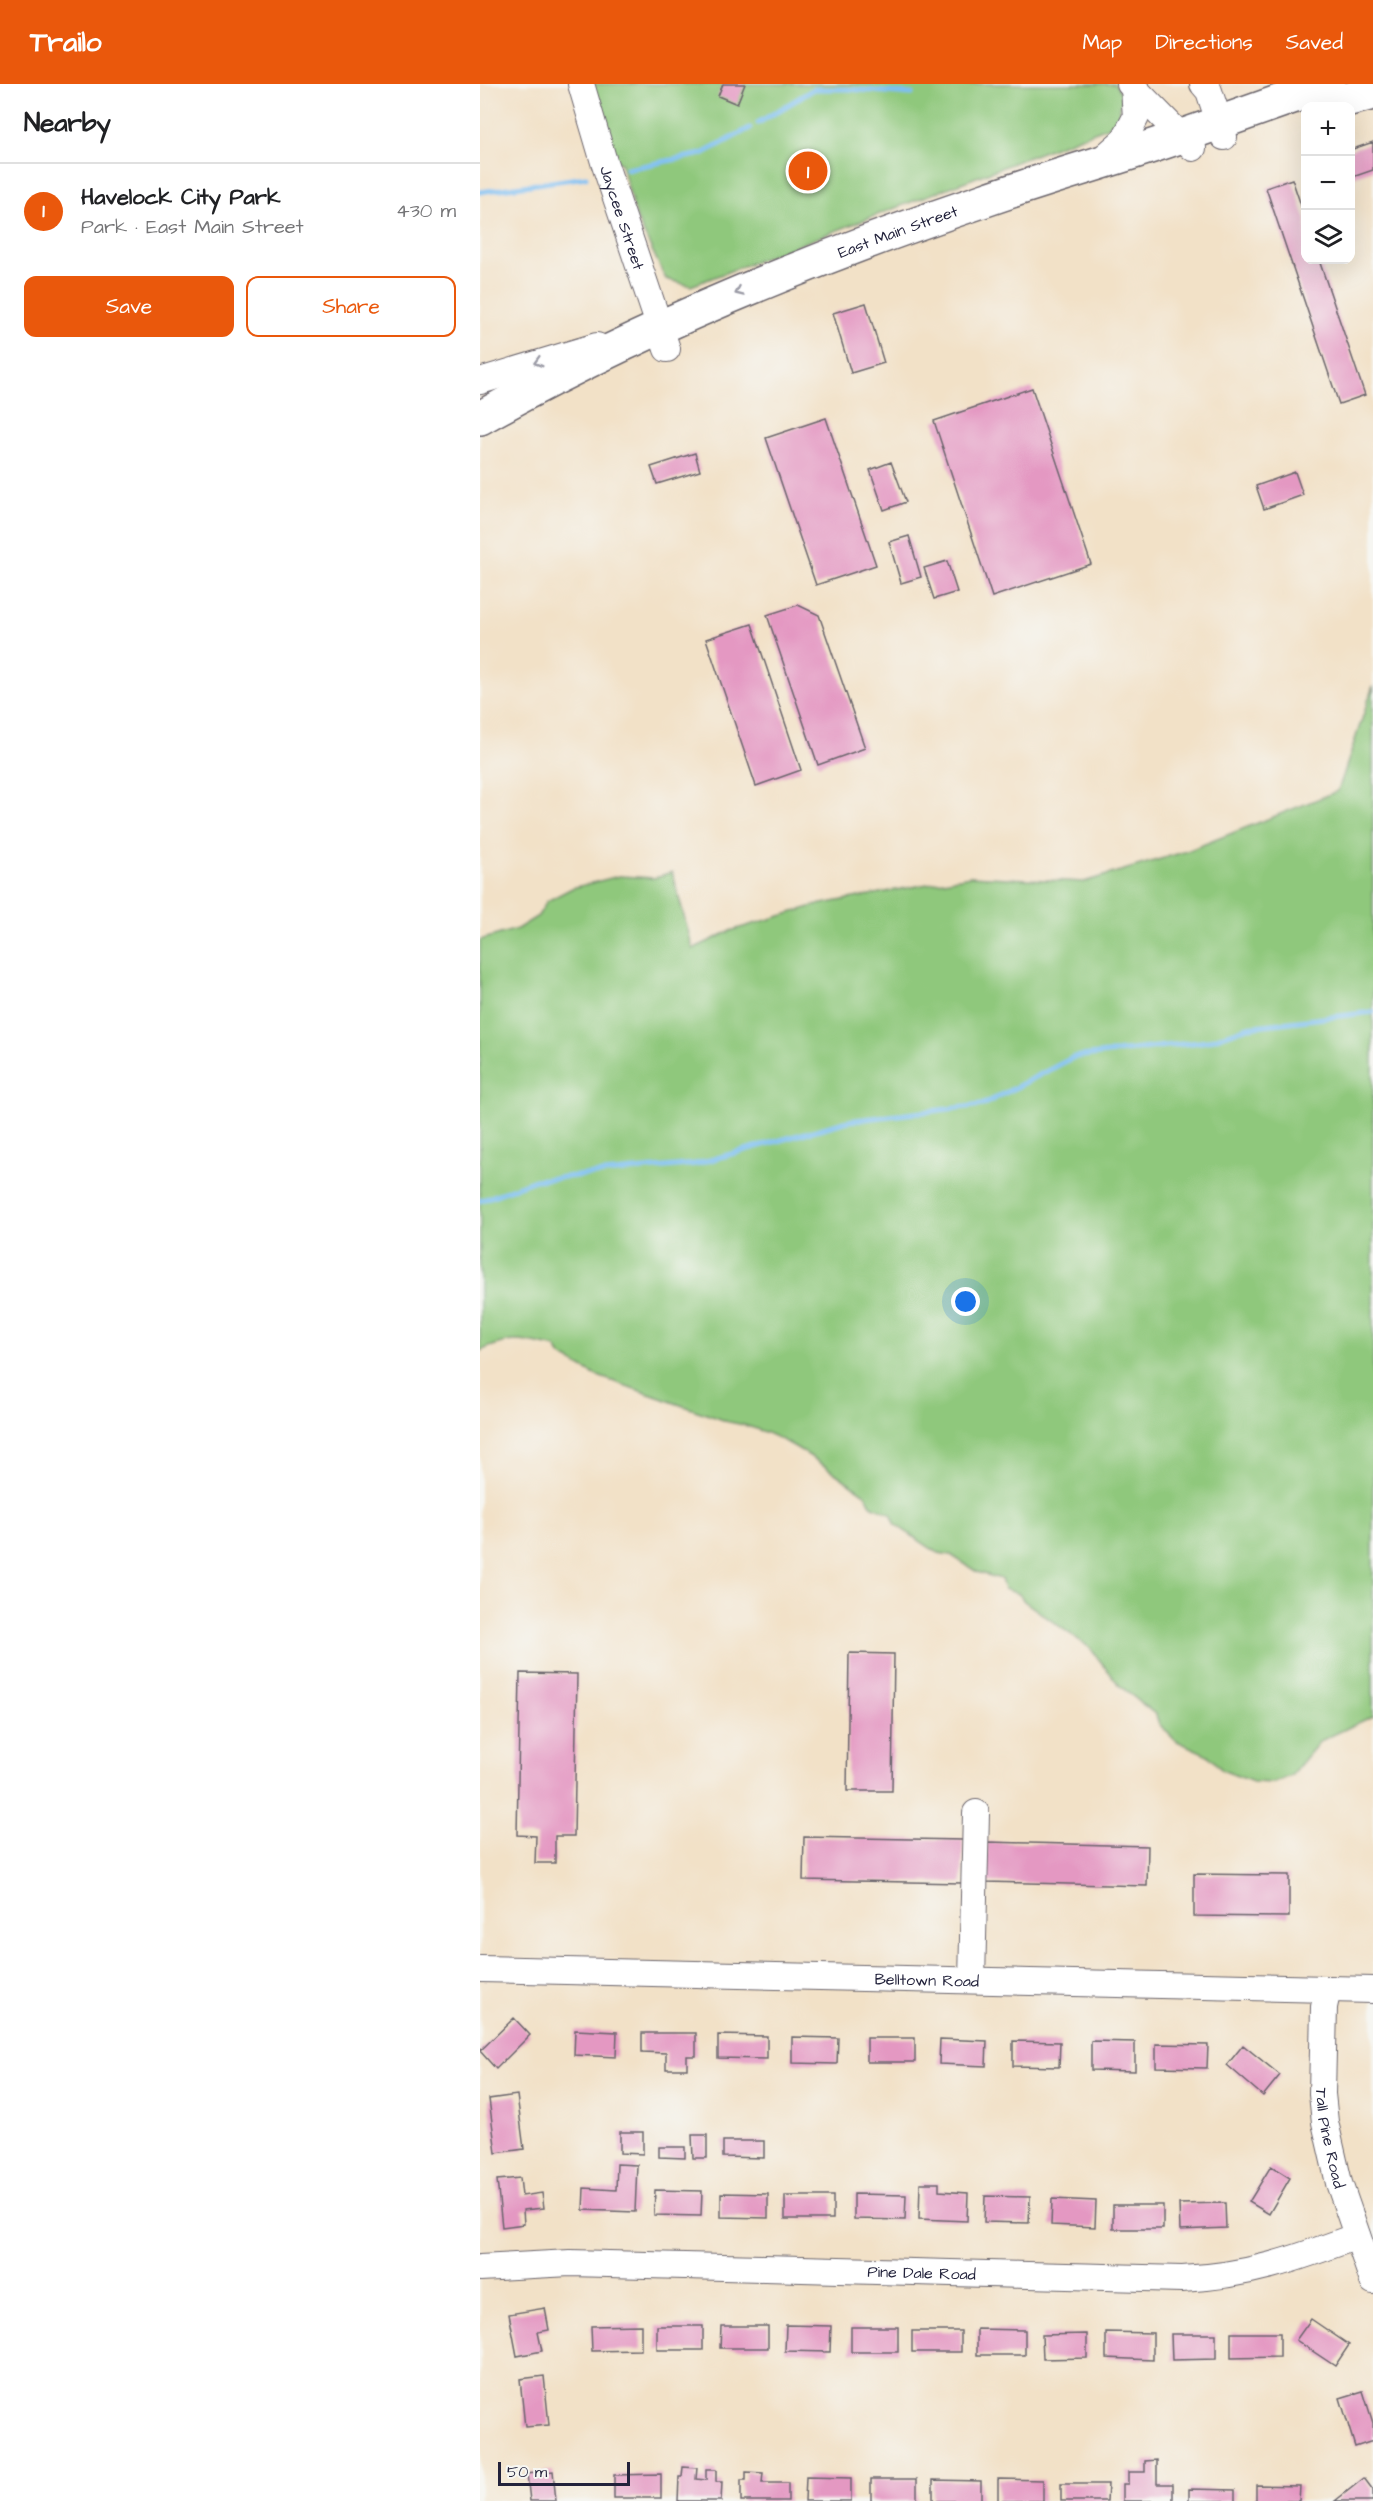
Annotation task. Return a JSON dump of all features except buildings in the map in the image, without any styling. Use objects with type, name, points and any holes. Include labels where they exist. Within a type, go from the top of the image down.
[{"type":"main road","name":"East Main Street","points":[[480,418],[660,335],[812,283],[1221,130],[1329,84]]},
{"type":"main road","points":[[1338,102],[1373,93]]},
{"type":"main road","name":"East Main Street","points":[[1221,130],[1301,112]]},
{"type":"main road","name":"East Main Street","points":[[480,442],[660,335],[747,288],[879,237],[1098,163],[1187,142]]},
{"type":"street","name":"Jaycee Street","points":[[581,84],[660,335]]},
{"type":"street","points":[[1203,84],[1209,91],[1221,130]]},
{"type":"street","points":[[1132,86],[1187,142]]},
{"type":"street","points":[[1098,163],[1124,140],[1136,117],[1132,86]]},
{"type":"street","points":[[480,381],[660,335]]},
{"type":"street","points":[[972,1980],[976,1813]]},
{"type":"street","name":"Belltown Road","points":[[480,1969],[1373,1990]]},
{"type":"street","name":"Tall Pine Road","points":[[1328,1989],[1324,2007],[1322,2083],[1325,2122],[1339,2183],[1373,2281]]},
{"type":"street","name":"Pine Dale Road","points":[[480,2268],[570,2263],[1182,2278],[1260,2270],[1357,2236]]},
{"type":"green space","points":[[588,84],[1115,84],[1122,95],[1118,123],[691,286],[666,279],[637,219],[621,163],[613,161]]},
{"type":"green space","points":[[1373,686],[1373,1716],[1320,1741],[1291,1776],[1274,1783],[1253,1782],[1222,1770],[1208,1755],[1175,1740],[1159,1724],[1156,1715],[1120,1686],[1090,1648],[1024,1601],[1019,1594],[1004,1589],[1001,1579],[977,1572],[951,1555],[938,1553],[896,1525],[891,1514],[871,1505],[866,1495],[818,1461],[784,1441],[748,1426],[729,1422],[595,1375],[561,1356],[556,1348],[510,1341],[480,1351],[480,940],[517,929],[538,916],[547,901],[572,888],[619,876],[654,878],[672,872],[693,949],[730,931],[817,905],[970,876],[1084,882],[1187,851],[1338,791]]},
{"type":"waterway","points":[[758,123],[814,89],[912,94]]},
{"type":"waterway","points":[[627,169],[702,154],[750,128]]},
{"type":"waterway","points":[[480,192],[586,177]]},
{"type":"waterway","points":[[480,1201],[535,1180],[696,1164],[848,1121],[982,1105],[1074,1057],[1208,1041],[1248,1027],[1373,1012]]},
{"type":"place","name":"Havelock City Park","points":[[808,171]]}]
